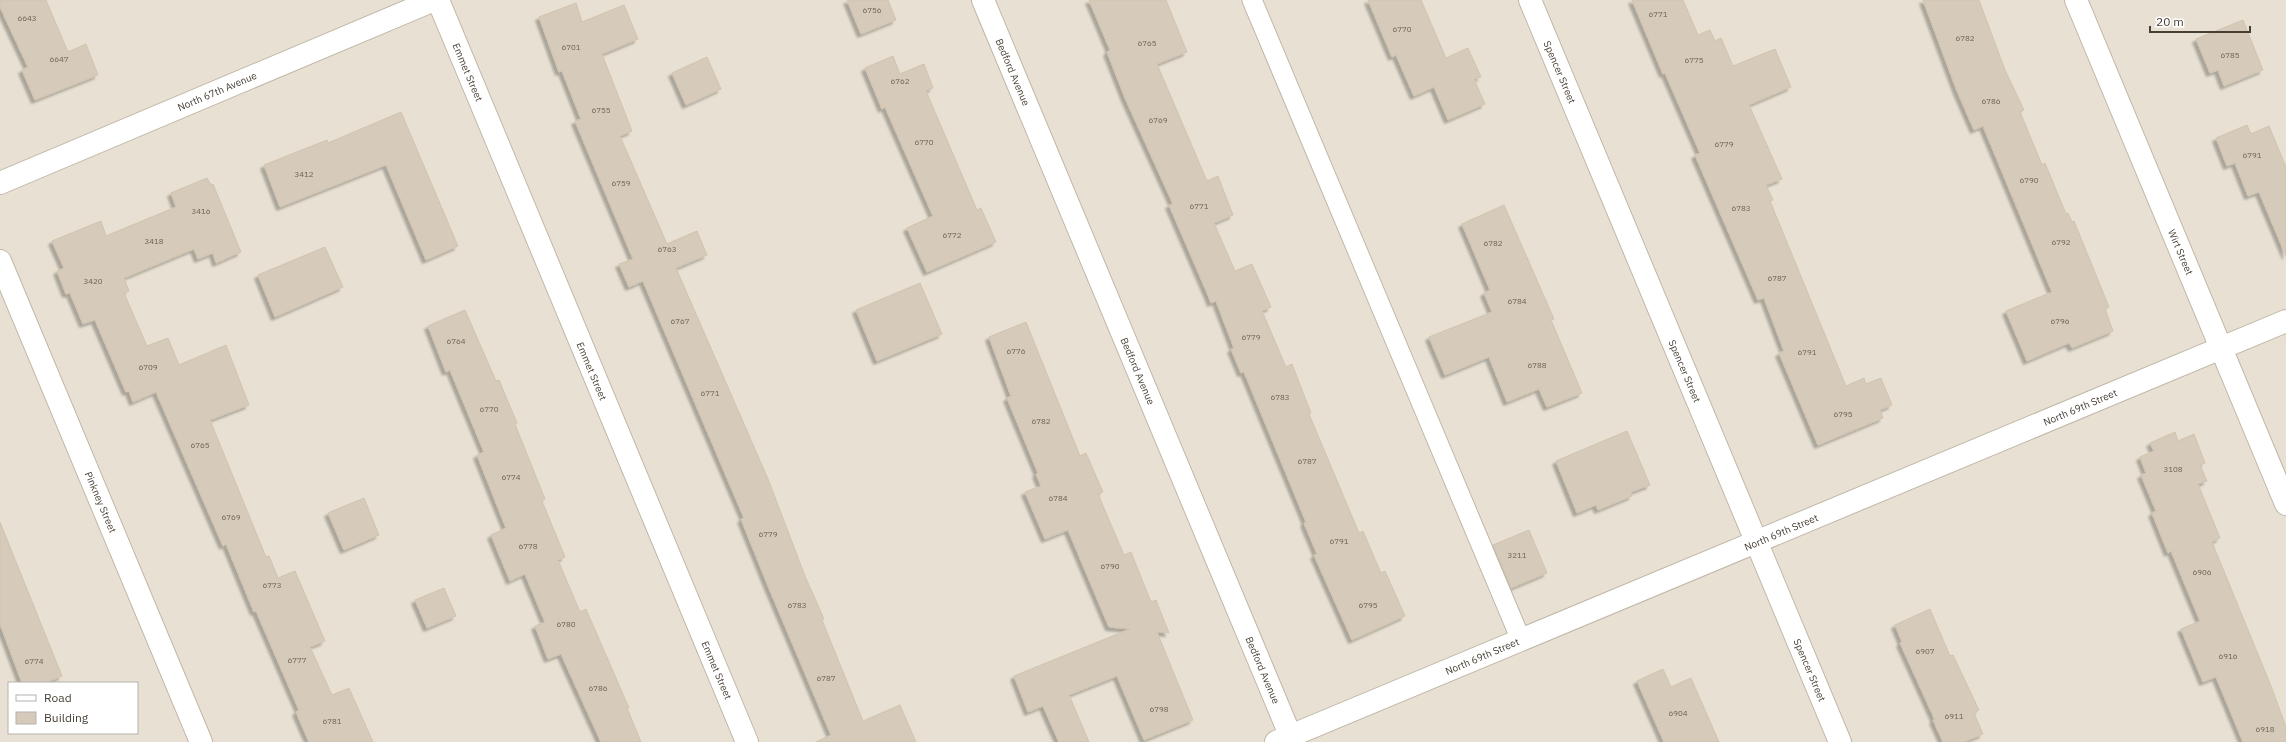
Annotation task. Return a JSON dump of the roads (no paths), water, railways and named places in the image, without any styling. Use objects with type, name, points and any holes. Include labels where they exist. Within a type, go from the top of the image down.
[{"type":"street","name":"North 67th Avenue","points":[[0,183],[434,0]]},
{"type":"street","name":"Emmet Street","points":[[438,0],[747,742]]},
{"type":"street","name":"Bedford Avenue","points":[[984,0],[1286,740]]},
{"type":"street","name":"Spencer Street","points":[[1530,0],[1840,742]]},
{"type":"street","name":"Wirt Street","points":[[2076,0],[2286,504]]},
{"type":"street","name":"Pinkney Street","points":[[0,261],[201,742]]},
{"type":"street","name":"North 69th Street","points":[[1286,740],[1521,640],[2286,321]]},
{"type":"lane","points":[[1252,0],[1364,270],[1393,335],[1521,640]]}]
